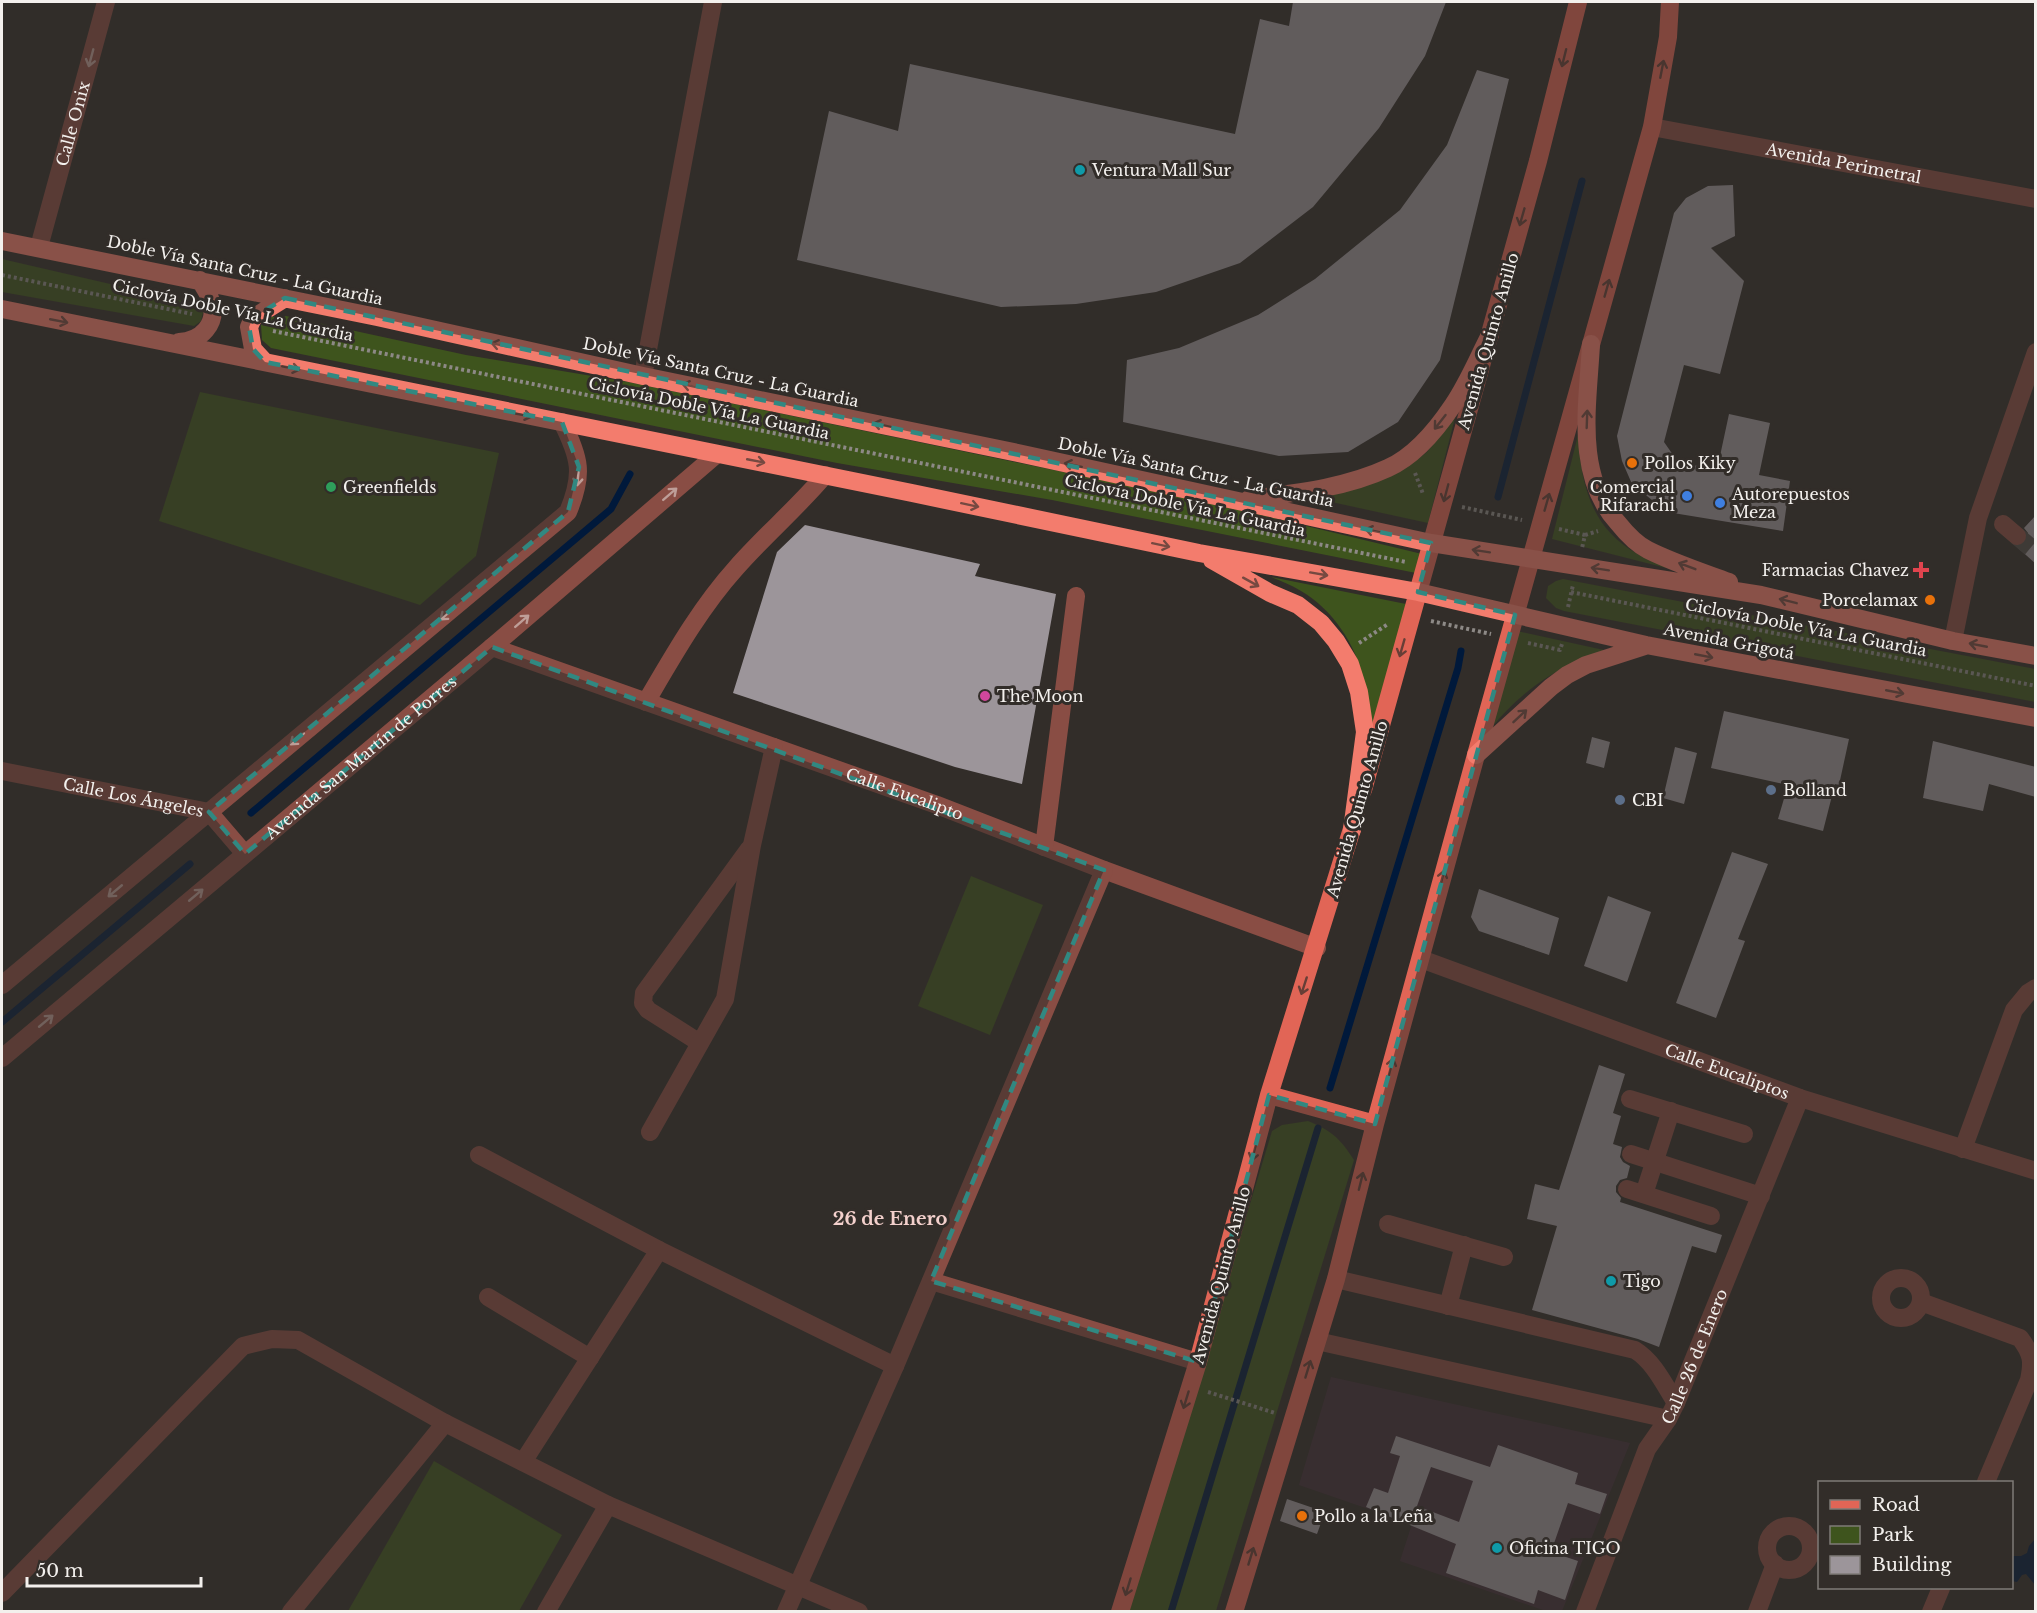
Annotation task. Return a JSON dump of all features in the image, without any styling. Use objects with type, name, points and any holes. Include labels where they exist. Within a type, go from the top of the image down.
[{"type":"highway","name":"Doble Vía Santa Cruz - La Guardia","points":[[2,241],[200,280],[1431,543]]},
{"type":"highway","points":[[168,343],[189,342],[201,337],[212,318],[211,301],[200,280]]},
{"type":"highway","points":[[265,362],[253,349],[250,326],[253,318],[285,298]]},
{"type":"highway","points":[[2,309],[1199,553],[1418,592]]},
{"type":"highway","points":[[1232,501],[1301,493],[1346,483],[1390,468],[1424,443],[1454,404],[1490,335]]},
{"type":"highway","points":[[1591,344],[1587,428],[1589,463],[1596,490],[1606,510],[1627,534],[1647,549],[1761,595]]},
{"type":"highway","points":[[1431,543],[1761,595],[1953,641],[2036,656]]},
{"type":"highway","points":[[1199,553],[1298,605],[1321,623],[1350,664],[1359,692],[1365,732],[1352,830]]},
{"type":"highway","name":"Avenida Grigotá","points":[[1418,592],[1646,645],[2036,718]]},
{"type":"highway","points":[[1476,755],[1567,675],[1586,665],[1646,645]]},
{"type":"main road","name":"Avenida Quinto Anillo","points":[[1120,1611],[1198,1362],[1269,1095],[1317,948],[1352,830],[1538,161],[1578,2]]},
{"type":"main road","points":[[1234,1611],[1336,1279],[1375,1124],[1476,755],[1652,127],[1668,37],[1670,2]]},
{"type":"main road","points":[[1269,1095],[1375,1124]]},
{"type":"street","name":"Calle Onix","points":[[39,247],[106,2]]},
{"type":"street","points":[[643,376],[713,2]]},
{"type":"street","name":"Avenida Perimetral","points":[[1652,127],[2036,199]]},
{"type":"street","points":[[1953,641],[1978,518],[2036,352]]},
{"type":"street","points":[[2,985],[568,512],[578,482],[579,467],[576,450],[562,422]]},
{"type":"street","name":"Avenida San Martín de Porres","points":[[2,1058],[492,647],[717,454]]},
{"type":"street","points":[[646,702],[707,605],[736,568],[799,505],[825,475]]},
{"type":"street","points":[[2003,524],[2017,536]]},
{"type":"street","points":[[1044,847],[1076,596]]},
{"type":"street","name":"Calle Eucalipto","points":[[492,647],[937,805],[1104,870],[1317,948]]},
{"type":"street","points":[[651,1132],[725,999],[752,845],[774,747]]},
{"type":"street","name":"Calle Los Ángeles","points":[[2,771],[209,812],[245,854]]},
{"type":"street","points":[[700,1043],[648,1010],[643,1003],[644,993],[752,845]]},
{"type":"street","points":[[786,1611],[896,1366],[1104,870]]},
{"type":"street","name":"Calle Eucaliptos","points":[[1421,959],[1800,1098],[2036,1171]]},
{"type":"street","points":[[1963,1149],[2014,1010],[2028,993],[2036,988]]},
{"type":"street","name":"Calle 26 de Enero","points":[[1585,1611],[1647,1449],[1672,1411],[1800,1098]]},
{"type":"street","points":[[1630,1099],[1744,1134]]},
{"type":"street","points":[[1671,1111],[1654,1162],[1635,1192],[1711,1216]]},
{"type":"street","points":[[1631,1154],[1761,1196]]},
{"type":"street","points":[[479,1155],[659,1250],[896,1366]]},
{"type":"street","points":[[1388,1224],[1504,1257]]},
{"type":"street","points":[[1448,1306],[1464,1245]]},
{"type":"street","points":[[523,1462],[659,1250]]},
{"type":"street","points":[[1336,1279],[1635,1350],[1652,1365],[1672,1411]]},
{"type":"street","points":[[931,1281],[1198,1362]]},
{"type":"street","points":[[488,1296],[590,1358]]},
{"type":"street","points":[[1921,1302],[2020,1338],[2028,1349],[2032,1365],[2029,1380],[1986,1481]]},
{"type":"street","points":[[2,1593],[243,1346],[272,1339],[298,1340],[445,1423],[608,1505],[859,1611]]},
{"type":"street","points":[[1317,1341],[1672,1411]]},
{"type":"street","points":[[291,1611],[445,1423]]},
{"type":"street","points":[[546,1611],[608,1505]]},
{"type":"street","points":[[1756,1611],[1775,1564]]},
{"type":"street","points":[[1931,1611],[1940,1589]]},
{"type":"path","name":"Ciclovía Doble Vía La Guardia","points":[[2,275],[212,318]]},
{"type":"path","name":"Ciclovía Doble Vía La Guardia","points":[[250,326],[1412,564]]},
{"type":"path","name":"Ciclovía Doble Vía La Guardia","points":[[1571,592],[2036,686]]},
{"type":"path","points":[[1343,653],[1392,622]]},
{"type":"path","points":[[1214,1394],[1252,1406]]},
{"type":"highlighted area","points":[[285,298],[1431,543],[1418,592],[1515,615],[1375,1124],[1269,1095],[1198,1362],[931,1281],[1104,870],[492,647],[245,854],[209,812],[568,512],[579,467],[562,422],[265,362],[253,349],[249,327],[253,318]]},
{"type":"shaded area","points":[[1331,1377],[1630,1443],[1562,1611],[1546,1611],[1400,1561],[1412,1524],[1299,1485]]},
{"type":"green space","points":[[2,259],[197,304],[203,312],[201,321],[194,326],[2,292]]},
{"type":"green space","points":[[286,316],[466,355],[628,382],[1116,483],[1422,554],[1416,573],[1052,500],[837,463],[271,348],[262,340],[261,325],[270,317]]},
{"type":"green space","name":"Greenfields","points":[[200,392],[499,453],[476,556],[420,605],[159,521]]},
{"type":"green space","points":[[1456,414],[1428,523],[1313,498],[1406,468],[1427,452]]},
{"type":"green space","points":[[1578,435],[1586,488],[1599,518],[1609,532],[1638,554],[1682,572],[1552,539]]},
{"type":"green space","points":[[1271,577],[1406,604],[1370,748],[1363,679],[1355,653],[1341,629],[1323,607],[1294,587]]},
{"type":"green space","points":[[1563,579],[2035,669],[2035,702],[1564,611],[1556,608],[1546,598],[1548,586]]},
{"type":"green space","points":[[1517,631],[1613,652],[1581,660],[1541,681],[1510,707],[1492,727]]},
{"type":"green space","points":[[971,876],[1043,905],[990,1035],[918,1006]]},
{"type":"green space","points":[[1308,1121],[1335,1136],[1354,1160],[1216,1611],[1127,1612],[1272,1131],[1282,1125]]},
{"type":"green space","points":[[434,1461],[562,1535],[519,1611],[348,1611]]},
{"type":"water","points":[[2035,1539],[2035,1585],[2026,1574],[2022,1575],[2017,1582],[2013,1581],[2013,1556],[2027,1553]]},
{"type":"building","name":"Ventura Mall Sur","points":[[1293,2],[1446,2],[1425,56],[1379,128],[1313,207],[1240,263],[1156,292],[1076,304],[1001,307],[797,260],[829,111],[898,131],[910,64],[1235,134],[1260,19],[1289,26]]},
{"type":"building","points":[[1477,70],[1509,79],[1440,360],[1398,422],[1348,452],[1279,456],[1123,422],[1127,360],[1179,348],[1258,315],[1315,279],[1400,210],[1447,145]]},
{"type":"building","points":[[1733,185],[1735,236],[1711,248],[1744,281],[1720,374],[1684,365],[1664,442],[1678,462],[1717,470],[1729,414],[1770,423],[1759,475],[1790,481],[1783,531],[1667,512],[1632,484],[1622,461],[1617,436],[1674,213],[1686,198],[1708,186]]},
{"type":"building","points":[[2036,515],[2036,564],[2017,547],[2026,543],[2028,533],[2024,528]]},
{"type":"building","points":[[805,525],[980,564],[975,576],[1056,594],[1022,784],[955,767],[733,693],[777,552]]},
{"type":"building","points":[[1724,711],[1849,739],[1839,785],[1835,784],[1823,831],[1778,819],[1788,785],[1711,768]]},
{"type":"building","points":[[1592,737],[1610,742],[1604,768],[1586,763]]},
{"type":"building","points":[[1933,741],[2036,767],[2036,797],[1989,784],[1983,811],[1923,798]]},
{"type":"building","points":[[1675,747],[1697,753],[1684,804],[1663,798]]},
{"type":"building","points":[[1732,852],[1768,864],[1738,939],[1745,941],[1716,1018],[1676,1003]]},
{"type":"building","points":[[1479,889],[1559,918],[1549,955],[1479,931],[1471,917]]},
{"type":"building","points":[[1608,896],[1651,912],[1627,982],[1584,966]]},
{"type":"building","points":[[1599,1065],[1625,1074],[1613,1113],[1621,1116],[1613,1144],[1622,1147],[1620,1157],[1630,1166],[1627,1178],[1620,1180],[1616,1186],[1616,1192],[1621,1198],[1620,1202],[1722,1235],[1716,1253],[1692,1246],[1659,1347],[1638,1339],[1532,1310],[1557,1226],[1527,1219],[1535,1184],[1559,1190]]},
{"type":"building","points":[[1396,1436],[1490,1467],[1498,1445],[1578,1473],[1575,1484],[1607,1494],[1600,1514],[1568,1503],[1551,1552],[1578,1561],[1565,1600],[1538,1590],[1534,1604],[1446,1573],[1456,1544],[1366,1507],[1374,1488],[1388,1493],[1400,1456],[1390,1453]],"holes":[[[1431,1467],[1473,1481],[1459,1522],[1417,1506]]]},
{"type":"building","name":"Pollo a la Leña","points":[[1287,1499],[1325,1512],[1317,1534],[1280,1521]]},
{"type":"waterway","points":[[1498,497],[1582,181]]},
{"type":"waterway","points":[[251,813],[611,509],[630,474]]},
{"type":"waterway","points":[[1330,1088],[1458,668],[1461,651]]},
{"type":"waterway","points":[[2,1022],[190,864]]},
{"type":"waterway","points":[[1171,1612],[1318,1128]]},
{"type":"tunnel","points":[[2017,536],[2036,552]]},
{"type":"place","name":"Ventura Mall Sur","points":[[1080,170]]},
{"type":"place","name":"Pollos Kiky","points":[[1632,463]]},
{"type":"place","name":"Greenfields","points":[[331,487]]},
{"type":"place","name":"Comercial Rifarachi","points":[[1687,496]]},
{"type":"place","name":"Autorepuestos Meza","points":[[1720,503]]},
{"type":"place","name":"Farmacias Chavez","points":[[1921,570]]},
{"type":"place","name":"Porcelamax","points":[[1930,600]]},
{"type":"place","name":"The Moon","points":[[985,696]]},
{"type":"place","name":"Bolland","points":[[1771,790]]},
{"type":"place","name":"CBI","points":[[1620,800]]},
{"type":"place","name":"Tigo","points":[[1611,1281]]},
{"type":"place","name":"Pollo a la Leña","points":[[1302,1516]]},
{"type":"place","name":"Oficina TIGO","points":[[1497,1548]]},
{"type":"district","name":"26 de Enero","points":[[890,1219]]}]
